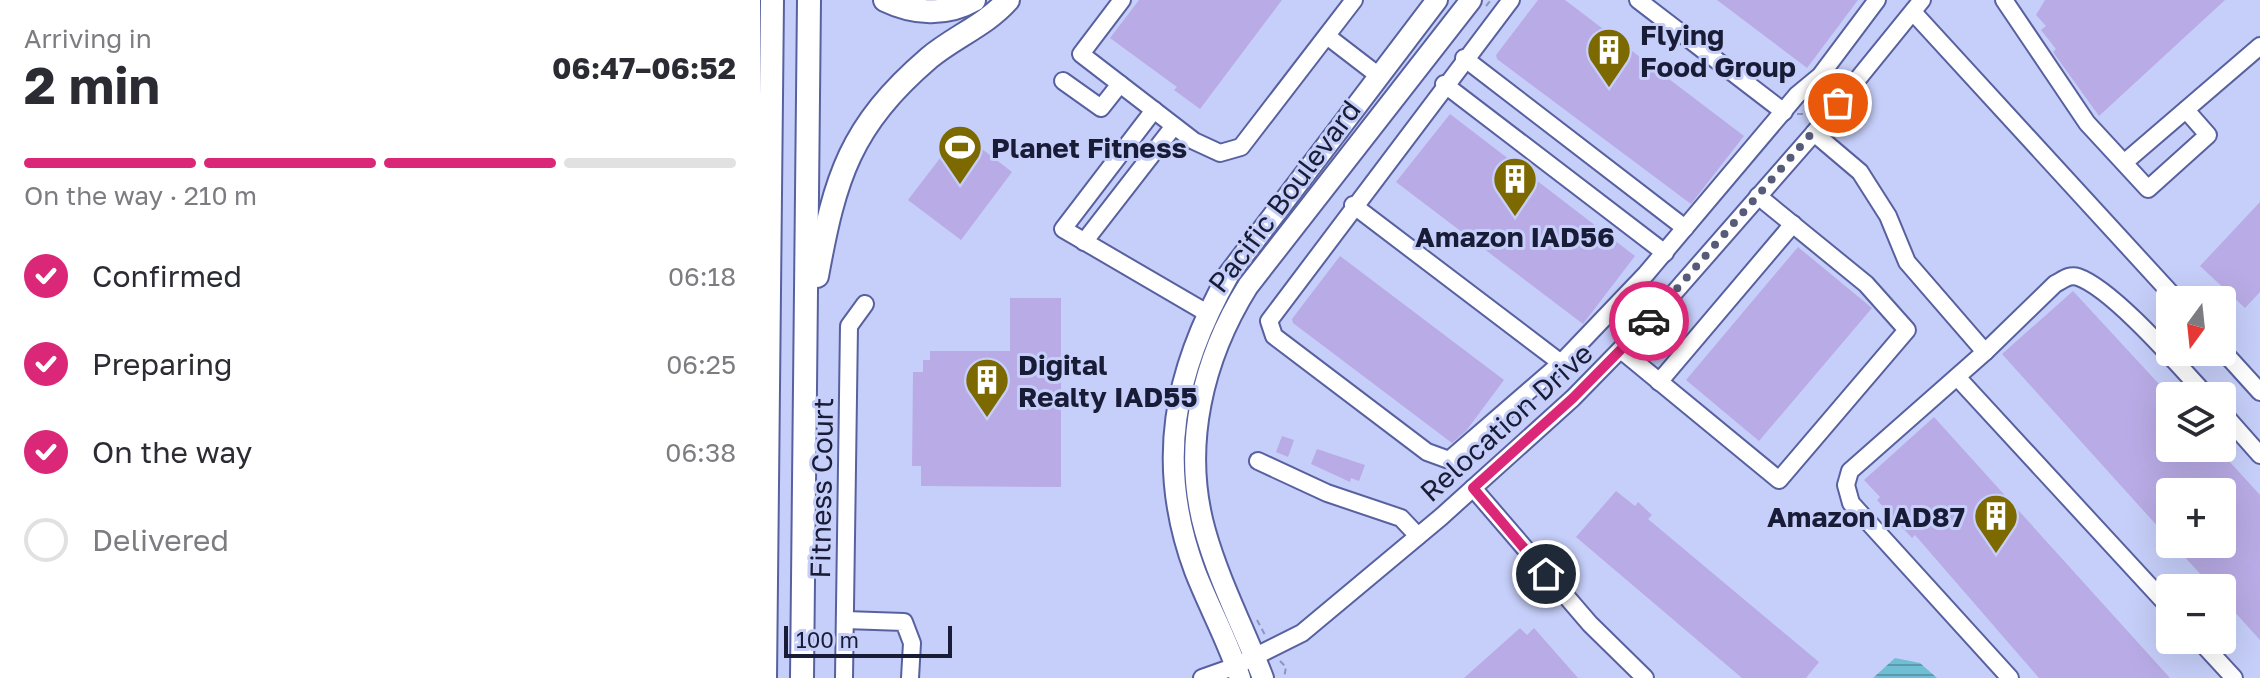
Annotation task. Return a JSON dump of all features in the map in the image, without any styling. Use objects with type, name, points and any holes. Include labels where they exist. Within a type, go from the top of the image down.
[{"type":"highway","points":[[765,678],[772,0]]},
{"type":"highway","points":[[802,678],[809,0]]},
{"type":"highway","points":[[885,0],[914,10],[933,12],[974,0]]},
{"type":"highway","points":[[806,339],[828,217],[847,156],[870,121],[904,82],[931,56],[997,12],[1008,0]]},
{"type":"highway","points":[[760,281],[769,313]]},
{"type":"main road","name":"Pacific Boulevard","points":[[1263,678],[1251,663],[1192,559],[1177,505],[1173,469],[1179,393],[1191,350],[1229,274],[1437,0]]},
{"type":"main road","name":"Pacific Boulevard","points":[[1251,663],[1199,507],[1196,429],[1210,360],[1231,313],[1248,286],[1476,6]]},
{"type":"street","points":[[1122,0],[1081,54],[1194,141],[1220,153],[1241,147],[1354,0]]},
{"type":"street","points":[[1511,0],[1444,84],[1269,321],[1274,336],[1427,452],[1449,460],[1561,363],[1665,253],[1784,112],[1820,76],[1877,0]]},
{"type":"street","points":[[1638,0],[1784,112]]},
{"type":"street","points":[[2004,0],[2087,123],[2148,189],[2208,135],[2186,110]]},
{"type":"street","points":[[1917,6],[2165,286]]},
{"type":"street","name":"Relocation Drive","points":[[1202,678],[1251,663],[1302,633],[1473,488],[1621,350],[1819,126],[1917,6]]},
{"type":"street","points":[[1327,36],[1379,76]]},
{"type":"street","points":[[2125,162],[2260,46]]},
{"type":"street","points":[[1464,58],[1685,228]]},
{"type":"street","points":[[1063,81],[1101,108],[1120,84]]},
{"type":"street","points":[[1444,84],[1665,253]]},
{"type":"street","points":[[1154,110],[1063,229],[1207,313]]},
{"type":"street","points":[[1084,242],[1174,126]]},
{"type":"street","points":[[1819,126],[1860,172],[1888,216],[1907,262],[1985,352]]},
{"type":"street","points":[[1112,165],[1132,180]]},
{"type":"street","points":[[1621,350],[1779,480],[1907,330],[1866,284],[1758,196]]},
{"type":"street","points":[[1353,205],[1561,363]]},
{"type":"street","points":[[1659,382],[1793,224]]},
{"type":"street","points":[[2010,678],[1851,503],[1846,485],[1850,471],[1985,352],[2055,284],[2074,276],[2134,318],[2194,382]]},
{"type":"street","name":"Fitness Court","points":[[844,678],[849,326],[865,304]]},
{"type":"street","points":[[2236,365],[2260,392]]},
{"type":"street","points":[[1957,377],[2156,593]]},
{"type":"street","points":[[2236,428],[2260,455]]},
{"type":"street","points":[[1258,461],[1327,493],[1401,518],[1418,536]]},
{"type":"street","points":[[1473,488],[1590,624],[1645,678]]},
{"type":"street","points":[[845,620],[904,622],[912,643],[910,678]]},
{"type":"street","points":[[2212,654],[2234,678]]},
{"type":"path","points":[[1476,6],[1491,0]]},
{"type":"path","points":[[1784,112],[1813,115],[1819,126]]},
{"type":"path","points":[[1254,614],[1251,663],[1286,667],[1284,678]]},
{"type":"shaded area","points":[[1895,658],[1920,663],[1937,678],[1873,678]]},
{"type":"building","points":[[1139,0],[1282,0],[1200,109],[1174,90],[1177,87],[1110,38]]},
{"type":"building","name":"Flying Food Group","points":[[1538,0],[1565,0],[1744,136],[1691,204],[1497,59],[1496,55]]},
{"type":"building","points":[[1717,0],[1858,0],[1807,68]]},
{"type":"building","points":[[2045,0],[2225,0],[2099,116],[2041,30],[2046,26],[2036,15]]},
{"type":"building","name":"Amazon IAD56","points":[[1450,114],[1635,256],[1583,324],[1396,182]]},
{"type":"building","name":"Planet Fitness","points":[[960,132],[1012,172],[961,240],[908,200]]},
{"type":"building","points":[[2260,202],[2260,292],[2245,308],[2236,300],[2236,286],[2221,286],[2200,266]]},
{"type":"building","points":[[1798,247],[1872,308],[1759,441],[1686,380]]},
{"type":"building","points":[[1340,256],[1504,380],[1466,431],[1452,443],[1293,323],[1292,319]]},
{"type":"building","points":[[2073,291],[2157,382],[2156,462],[2230,462],[2260,495],[2260,640],[2236,613],[2236,574],[2200,574],[2186,558],[2236,558],[2236,478],[2156,478],[2156,524],[2002,354]]},
{"type":"building","name":"Digital Realty IAD55","points":[[1010,298],[1061,298],[1061,487],[921,486],[921,466],[912,466],[913,372],[923,372],[923,360],[930,360],[930,351],[1010,351]]},
{"type":"building","name":"Amazon IAD87","points":[[1934,417],[2170,678],[2039,678],[1915,535],[1912,538],[1877,500],[1880,497],[1864,480]]},
{"type":"building","points":[[1282,436],[1294,440],[1288,457],[1276,452]]},
{"type":"building","points":[[1317,449],[1365,465],[1359,481],[1351,478],[1350,482],[1311,464]]},
{"type":"building","points":[[1616,491],[1635,506],[1638,502],[1652,515],[1648,519],[1819,662],[1806,678],[1742,678],[1576,537]]},
{"type":"building","points":[[1520,628],[1527,635],[1534,628],[1578,678],[1464,678]]},
{"type":"way so far","points":[[1649,321],[1838,103]]},
{"type":"place","name":"Flying Food Group","points":[[1609,89]]},
{"type":"place","name":"Planet Fitness","points":[[960,186]]},
{"type":"place","name":"Amazon IAD56","points":[[1515,218]]},
{"type":"place","name":"Digital Realty IAD55","points":[[987,419]]},
{"type":"place","name":"Amazon IAD87","points":[[1996,555]]},
{"type":"route","points":[[1546,574],[1473,488],[1573,398],[1649,321]]}]
